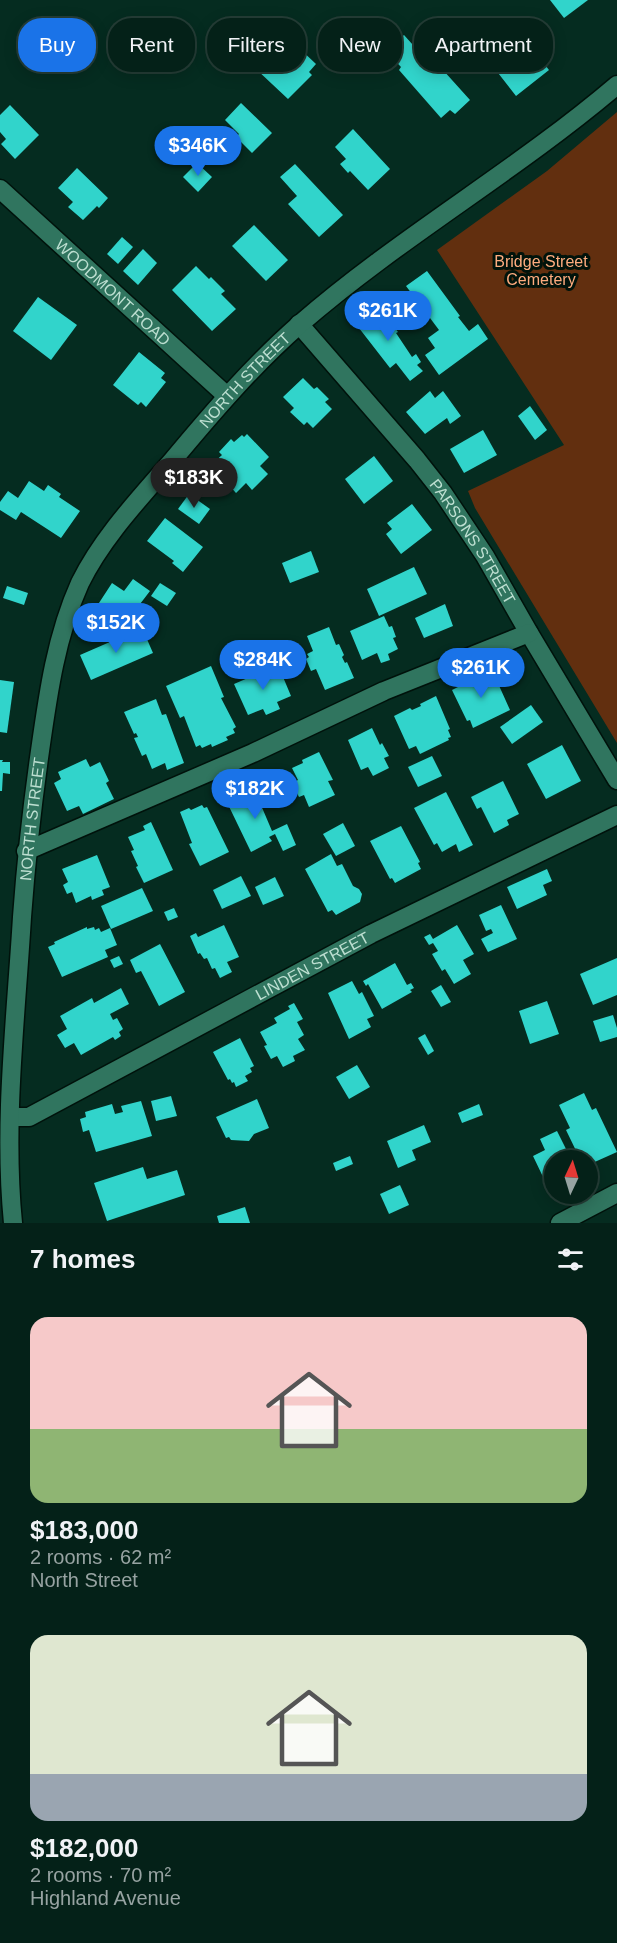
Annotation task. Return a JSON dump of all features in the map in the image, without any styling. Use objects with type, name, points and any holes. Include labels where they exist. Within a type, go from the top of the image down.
[{"type":"street","name":"NORTH STREET","points":[[13,1223],[10,1195],[10,1116],[26,851],[50,682],[60,640],[81,581],[99,550],[123,519],[227,396],[299,324],[368,269],[529,154],[617,86]]},
{"type":"street","name":"WOODMONT ROAD","points":[[0,189],[227,396]]},
{"type":"street","name":"PARSONS STREET","points":[[299,324],[443,493],[485,556],[617,780]]},
{"type":"street","points":[[26,851],[253,753],[384,691],[529,633]]},
{"type":"street","name":"LINDEN STREET","points":[[10,1116],[29,1117],[371,934],[617,815]]},
{"type":"street","points":[[560,1223],[617,1194]]},
{"type":"green space","name":"Bridge Street Cemetery","points":[[617,112],[617,743],[475,508],[468,491],[564,445],[437,250],[547,171]]},
{"type":"building","points":[[550,0],[588,0],[564,18]]},
{"type":"building","points":[[404,35],[414,46],[414,72],[445,72],[470,100],[455,114],[450,110],[441,118],[401,72],[402,37]]},
{"type":"building","points":[[306,55],[316,64],[309,72],[312,75],[288,99],[259,72],[306,72]]},
{"type":"building","points":[[497,72],[546,72],[516,96]]},
{"type":"building","points":[[241,103],[272,133],[252,153],[236,137],[239,134],[225,120]]},
{"type":"building","points":[[10,105],[39,135],[15,159],[1,144],[6,139],[0,132],[0,115]]},
{"type":"building","points":[[353,129],[390,169],[368,190],[340,164],[346,159],[335,147]]},
{"type":"building","points":[[197,163],[212,177],[198,192],[183,177]]},
{"type":"building","points":[[295,164],[343,215],[319,237],[288,204],[297,196],[280,177]]},
{"type":"building","points":[[77,168],[108,198],[83,220],[68,207],[73,202],[58,188]]},
{"type":"building","points":[[254,225],[288,260],[266,281],[232,246]]},
{"type":"building","points":[[122,237],[133,247],[118,264],[107,254]]},
{"type":"building","points":[[143,249],[157,263],[138,285],[123,271]]},
{"type":"building","points":[[196,266],[225,291],[221,294],[236,309],[212,331],[172,290]]},
{"type":"building","points":[[427,271],[469,331],[478,324],[488,339],[439,375],[425,355],[435,348],[428,338],[439,330],[406,286]]},
{"type":"building","points":[[38,297],[77,325],[51,360],[13,331]]},
{"type":"building","points":[[377,305],[398,332],[396,333],[412,357],[416,354],[421,362],[417,365],[423,371],[410,381],[396,363],[390,368],[352,319],[356,316],[359,319]]},
{"type":"building","points":[[139,352],[165,373],[161,378],[166,382],[146,407],[141,402],[138,405],[113,385]]},
{"type":"building","points":[[303,378],[329,399],[325,402],[332,409],[313,428],[307,422],[304,425],[290,412],[294,408],[283,397]]},
{"type":"building","points":[[430,391],[435,398],[443,391],[461,416],[450,424],[447,418],[425,434],[406,412]]},
{"type":"building","points":[[530,406],[547,430],[535,440],[518,416]]},
{"type":"building","points":[[483,430],[497,455],[464,473],[450,449]]},
{"type":"building","points":[[247,434],[269,457],[260,466],[268,474],[252,490],[246,483],[236,493],[211,465],[222,455],[219,452],[231,439],[234,442]]},
{"type":"building","points":[[374,456],[393,481],[364,504],[345,479]]},
{"type":"building","points":[[29,481],[44,491],[48,485],[61,494],[59,497],[80,511],[61,538],[21,512],[16,520],[0,510],[0,502],[8,491],[18,498]]},
{"type":"building","points":[[189,494],[210,509],[199,524],[178,509]]},
{"type":"building","points":[[412,504],[432,530],[401,554],[386,534],[392,529],[387,523]]},
{"type":"building","points":[[165,518],[203,547],[183,572],[172,563],[174,561],[147,541]]},
{"type":"building","points":[[311,551],[319,572],[290,583],[282,563]]},
{"type":"building","points":[[414,567],[427,594],[379,616],[367,589]]},
{"type":"building","points":[[133,579],[150,591],[127,621],[121,617],[118,620],[97,606],[112,583],[124,591]]},
{"type":"building","points":[[160,583],[176,593],[167,606],[151,596]]},
{"type":"building","points":[[7,586],[28,593],[24,605],[3,598]]},
{"type":"building","points":[[445,604],[453,626],[424,638],[415,618]]},
{"type":"building","points":[[384,616],[389,627],[392,626],[396,637],[393,638],[398,649],[388,654],[390,660],[381,663],[377,653],[362,660],[350,631]]},
{"type":"building","points":[[329,627],[354,678],[325,690],[316,669],[311,671],[306,659],[309,657],[307,654],[313,651],[307,636]]},
{"type":"building","points":[[142,628],[153,653],[91,680],[80,655]]},
{"type":"building","points":[[278,665],[291,696],[277,702],[280,709],[266,715],[263,709],[248,715],[234,684]]},
{"type":"building","points":[[211,666],[224,697],[221,698],[236,727],[233,729],[235,733],[226,737],[228,740],[212,747],[211,744],[202,748],[200,745],[196,747],[184,716],[180,718],[166,686]]},
{"type":"building","points":[[492,670],[510,710],[473,728],[470,720],[467,721],[452,690]]},
{"type":"building","points":[[0,680],[14,682],[7,733],[0,732]]},
{"type":"building","points":[[436,696],[450,729],[448,730],[451,737],[420,754],[416,746],[409,749],[394,716],[410,708],[412,710],[421,706],[420,704]]},
{"type":"building","points":[[156,699],[162,715],[166,714],[184,763],[167,770],[165,763],[152,769],[146,754],[142,756],[134,738],[138,737],[136,733],[134,734],[124,712]]},
{"type":"building","points":[[531,705],[543,722],[512,744],[500,727]]},
{"type":"building","points":[[372,728],[380,745],[382,743],[389,756],[384,758],[389,768],[373,776],[368,767],[361,770],[348,740]]},
{"type":"building","points":[[562,745],[581,781],[546,799],[527,764]]},
{"type":"building","points":[[319,752],[333,780],[328,781],[335,795],[309,807],[304,795],[299,797],[292,783],[298,780],[292,768]]},
{"type":"building","points":[[432,756],[442,776],[418,787],[408,767]]},
{"type":"building","points":[[86,759],[90,767],[100,762],[109,781],[106,783],[114,799],[83,814],[79,806],[67,811],[54,783],[61,779],[58,772]]},
{"type":"building","points":[[0,760],[10,762],[10,774],[3,773],[2,791],[0,791]]},
{"type":"building","points":[[503,781],[519,814],[507,820],[509,825],[494,833],[481,807],[477,809],[471,797]]},
{"type":"building","points":[[252,784],[272,831],[287,824],[296,845],[283,851],[275,834],[269,837],[272,841],[251,852],[222,792],[231,787],[234,793]]},
{"type":"building","points":[[446,792],[473,845],[459,852],[456,844],[442,852],[437,843],[434,845],[414,808]]},
{"type":"building","points":[[202,805],[204,808],[207,807],[229,852],[200,866],[189,844],[192,843],[180,812]]},
{"type":"building","points":[[151,822],[173,870],[144,883],[136,867],[138,866],[131,851],[134,850],[128,837],[145,830],[143,826]]},
{"type":"building","points":[[343,823],[355,846],[336,856],[323,834]]},
{"type":"building","points":[[401,826],[420,862],[418,863],[421,869],[395,883],[392,878],[390,879],[370,841]]},
{"type":"building","points":[[331,854],[337,866],[342,864],[353,886],[362,894],[360,902],[336,915],[332,910],[328,912],[305,869]]},
{"type":"building","points":[[97,855],[110,887],[102,890],[104,895],[92,900],[91,896],[76,903],[72,892],[67,894],[63,885],[68,882],[62,869]]},
{"type":"building","points":[[547,869],[552,881],[543,885],[547,895],[517,909],[507,887]]},
{"type":"building","points":[[241,876],[251,896],[222,909],[213,890]]},
{"type":"building","points":[[275,877],[284,896],[263,905],[255,887]]},
{"type":"building","points":[[142,888],[153,911],[111,929],[101,906]]},
{"type":"building","points":[[501,905],[517,939],[488,952],[481,939],[493,933],[491,929],[486,931],[479,915]]},
{"type":"building","points":[[174,908],[178,917],[168,921],[164,912]]},
{"type":"building","points":[[224,925],[239,957],[227,962],[232,972],[220,978],[215,968],[212,969],[207,958],[204,959],[200,953],[198,954],[190,936],[196,933],[198,937]]},
{"type":"building","points":[[457,925],[474,954],[463,960],[471,974],[454,984],[445,969],[442,971],[432,954],[438,951],[433,943],[429,945],[424,937],[430,934],[433,939]]},
{"type":"building","points":[[87,927],[87,929],[94,927],[95,930],[99,928],[101,932],[110,928],[117,945],[105,950],[108,957],[62,977],[48,947]]},
{"type":"building","points":[[160,944],[185,992],[159,1006],[141,971],[136,973],[130,960]]},
{"type":"building","points":[[119,956],[123,964],[114,968],[110,960]]},
{"type":"building","points":[[617,958],[617,995],[593,1005],[580,974]]},
{"type":"building","points":[[395,963],[407,985],[411,983],[414,988],[410,990],[412,992],[382,1009],[368,984],[366,986],[363,981]]},
{"type":"building","points":[[352,981],[359,994],[362,992],[374,1016],[367,1019],[371,1027],[349,1039],[328,993]]},
{"type":"building","points":[[441,985],[451,1002],[441,1007],[431,991]]},
{"type":"building","points":[[121,988],[129,1004],[110,1014],[113,1020],[117,1018],[123,1029],[119,1032],[121,1036],[115,1040],[113,1037],[81,1055],[74,1043],[65,1048],[57,1035],[67,1029],[60,1016],[92,998],[94,1003]]},
{"type":"building","points":[[547,1001],[559,1034],[530,1044],[519,1011]]},
{"type":"building","points":[[294,1003],[303,1019],[297,1022],[304,1035],[298,1039],[305,1050],[293,1056],[295,1061],[283,1067],[277,1056],[271,1059],[260,1032],[277,1023],[274,1018],[290,1009],[288,1006]]},
{"type":"building","points":[[613,1015],[617,1037],[600,1042],[593,1021]]},
{"type":"building","points":[[425,1034],[434,1051],[428,1055],[418,1038]]},
{"type":"building","points":[[240,1038],[254,1066],[250,1068],[252,1072],[245,1076],[248,1081],[236,1087],[234,1082],[228,1080],[213,1052]]},
{"type":"building","points":[[357,1065],[370,1087],[349,1099],[336,1077]]},
{"type":"building","points":[[584,1093],[592,1110],[596,1108],[617,1152],[598,1161],[598,1150],[576,1150],[566,1130],[570,1128],[559,1105]]},
{"type":"building","points":[[171,1096],[177,1116],[156,1121],[151,1101]]},
{"type":"building","points":[[257,1099],[269,1128],[254,1134],[249,1141],[226,1138],[216,1117]]},
{"type":"building","points":[[141,1101],[152,1136],[96,1152],[89,1130],[83,1132],[80,1119],[86,1117],[85,1112],[112,1104],[115,1114],[123,1112],[121,1106]]},
{"type":"building","points":[[479,1104],[483,1115],[462,1123],[458,1113]]},
{"type":"building","points":[[424,1125],[431,1142],[412,1150],[416,1160],[398,1168],[387,1141]]},
{"type":"building","points":[[557,1131],[566,1150],[545,1150],[540,1139]]},
{"type":"building","points":[[544,1150],[544,1179],[533,1156]]},
{"type":"building","points":[[350,1156],[353,1164],[336,1171],[333,1163]]},
{"type":"building","points":[[143,1167],[147,1179],[177,1170],[185,1195],[107,1221],[94,1183]]},
{"type":"building","points":[[400,1185],[409,1205],[389,1214],[380,1194]]},
{"type":"building","points":[[245,1207],[250,1223],[219,1223],[217,1216]]}]
